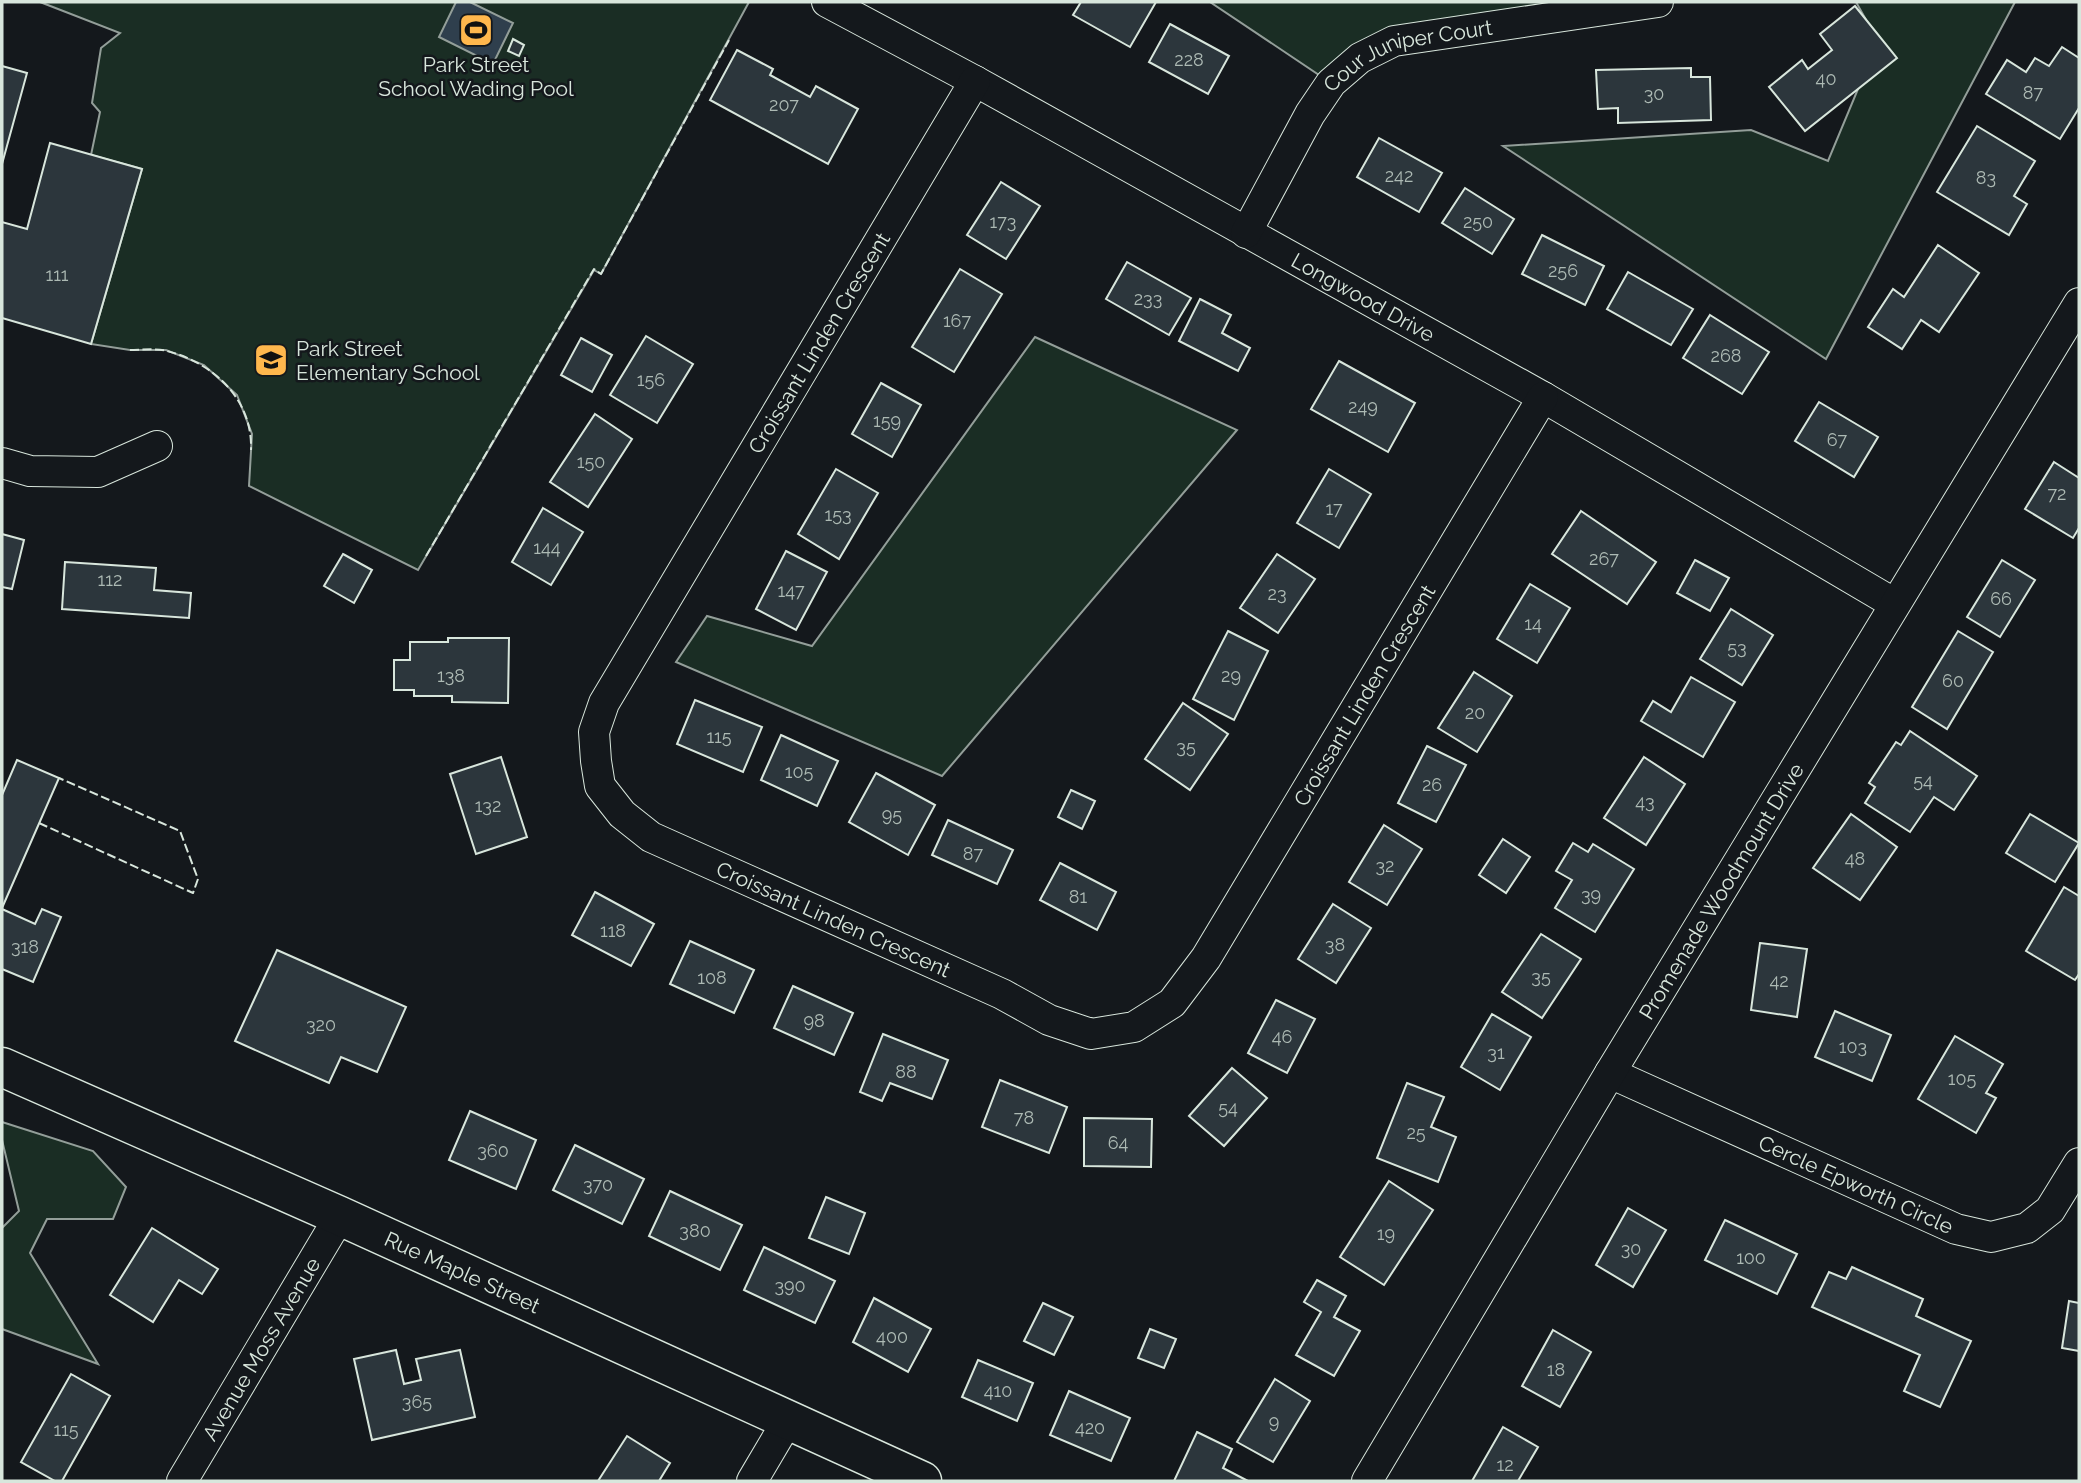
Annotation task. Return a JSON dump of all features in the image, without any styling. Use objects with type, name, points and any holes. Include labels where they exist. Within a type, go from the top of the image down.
[{"type":"street","name":"Longwood Drive","points":[[827,2],[975,80],[1543,397],[1895,604]]},
{"type":"street","name":"Cour Juniper Court","points":[[1247,233],[1310,114],[1331,83],[1360,58],[1394,41],[1573,8],[1658,2]]},
{"type":"street","name":"Croissant Linden Crescent","points":[[975,80],[604,703],[594,732],[600,786],[622,814],[651,837],[1002,995],[1049,1020],[1091,1034],[1134,1027],[1172,1003],[1206,958],[1543,397]]},
{"type":"street","name":"Promenade Woodmount Drive","points":[[1367,1481],[1610,1073],[2079,303]]},
{"type":"street","points":[[2,463],[30,471],[98,472],[157,446]]},
{"type":"street","name":"Rue Maple Street","points":[[2,1067],[340,1216],[922,1481]]},
{"type":"street","name":"Cercle Epworth Circle","points":[[1610,1073],[1956,1229],[1992,1237],[2027,1228],[2050,1210],[2079,1163]]},
{"type":"street","name":"Avenue Moss Avenue","points":[[182,1481],[340,1216]]},
{"type":"street","points":[[752,1481],[788,1420]]},
{"type":"green space","name":"Park Street Elementary School","points":[[40,2],[749,2],[601,274],[594,270],[418,570],[249,486],[252,434],[237,395],[204,365],[166,350],[130,350],[91,344],[142,169],[91,155],[100,112],[92,103],[101,48],[120,33]]},
{"type":"green space","points":[[1210,2],[1658,2],[1394,41],[1331,83]]},
{"type":"green space","points":[[1856,2],[2015,2],[1826,359],[1503,146],[1751,130],[1828,161],[1878,41]]},
{"type":"green space","points":[[1035,337],[1237,430],[942,776],[676,662],[707,616],[812,646]]},
{"type":"green space","points":[[2,1122],[93,1151],[126,1187],[113,1219],[47,1219],[30,1253],[98,1364],[2,1329],[2,1228],[19,1211],[2,1140]]},
{"type":"water","name":"Park Street School Wading Pool","points":[[456,2],[470,2],[513,23],[493,64],[439,37]]},
{"type":"building","points":[[1081,2],[1156,2],[1130,47],[1073,15]]},
{"type":"building","points":[[1855,6],[1897,58],[1805,131],[1769,87],[1802,60],[1808,69],[1832,50],[1820,34]]},
{"type":"building","points":[[1170,24],[1229,56],[1208,94],[1149,62]]},
{"type":"building","points":[[513,39],[524,45],[519,56],[508,51]]},
{"type":"building","points":[[2062,47],[2079,58],[2079,108],[2060,139],[1986,94],[2007,60],[2026,72],[2035,58],[2049,66]]},
{"type":"building","points":[[737,50],[773,69],[770,75],[810,97],[816,86],[858,109],[828,164],[710,100]]},
{"type":"building","points":[[2,66],[27,73],[2,164]]},
{"type":"building","points":[[1691,68],[1691,77],[1710,77],[1711,120],[1618,123],[1618,108],[1598,109],[1596,70]]},
{"type":"building","points":[[1977,126],[2035,161],[2014,196],[2027,204],[2009,235],[1937,192]]},
{"type":"building","points":[[1379,138],[1442,173],[1419,212],[1357,177]]},
{"type":"building","points":[[50,143],[142,169],[91,344],[2,318],[2,222],[27,229]]},
{"type":"building","points":[[1001,182],[1040,206],[1006,259],[967,235]]},
{"type":"building","points":[[1465,188],[1514,219],[1492,254],[1442,223]]},
{"type":"building","points":[[1542,235],[1604,266],[1585,305],[1522,274]]},
{"type":"building","points":[[1938,245],[1979,273],[1939,332],[1921,320],[1902,349],[1868,327],[1893,289],[1904,297]]},
{"type":"building","points":[[1127,262],[1191,298],[1169,335],[1106,299]]},
{"type":"building","points":[[960,269],[1002,294],[954,372],[912,347]]},
{"type":"building","points":[[1628,272],[1693,309],[1671,345],[1607,309]]},
{"type":"building","points":[[1200,299],[1231,315],[1222,333],[1250,348],[1238,371],[1179,341]]},
{"type":"building","points":[[1710,315],[1769,352],[1742,394],[1683,358]]},
{"type":"building","points":[[646,336],[693,364],[657,423],[610,395]]},
{"type":"building","points":[[581,338],[612,355],[592,392],[561,375]]},
{"type":"building","points":[[1339,361],[1415,403],[1388,452],[1311,409]]},
{"type":"building","points":[[881,383],[921,405],[892,457],[852,434]]},
{"type":"building","points":[[1819,402],[1878,437],[1854,477],[1795,441]]},
{"type":"building","points":[[595,414],[632,439],[588,507],[550,482]]},
{"type":"building","points":[[2054,462],[2079,478],[2079,528],[2073,538],[2025,509]]},
{"type":"building","points":[[836,469],[878,493],[839,559],[798,534]]},
{"type":"building","points":[[1329,469],[1371,494],[1339,548],[1297,523]]},
{"type":"building","points":[[543,508],[583,532],[551,585],[512,562]]},
{"type":"building","points":[[1581,511],[1656,562],[1627,604],[1552,554]]},
{"type":"building","points":[[2,534],[24,540],[12,589],[2,587]]},
{"type":"building","points":[[786,551],[827,572],[796,630],[756,609]]},
{"type":"building","points":[[343,554],[372,570],[354,603],[324,586]]},
{"type":"building","points":[[1277,554],[1315,579],[1278,633],[1240,608]]},
{"type":"building","points":[[1695,560],[1729,578],[1710,611],[1677,593]]},
{"type":"building","points":[[2002,560],[2035,580],[2000,637],[1967,617]]},
{"type":"building","points":[[65,562],[156,568],[154,590],[191,593],[189,618],[62,609]]},
{"type":"building","points":[[1530,584],[1570,608],[1537,663],[1497,639]]},
{"type":"building","points":[[1731,609],[1773,635],[1742,685],[1700,659]]},
{"type":"building","points":[[1228,631],[1268,651],[1234,720],[1193,699]]},
{"type":"building","points":[[1958,631],[1993,652],[1947,729],[1912,707]]},
{"type":"building","points":[[448,638],[509,638],[508,703],[452,702],[452,696],[414,696],[414,690],[394,690],[394,660],[410,660],[410,642],[448,642]]},
{"type":"building","points":[[1474,672],[1512,696],[1477,752],[1438,728]]},
{"type":"building","points":[[1691,677],[1735,702],[1703,757],[1641,721],[1653,701],[1671,712]]},
{"type":"building","points":[[695,700],[762,727],[743,772],[677,744]]},
{"type":"building","points":[[1183,703],[1228,734],[1190,790],[1145,759]]},
{"type":"building","points":[[1910,731],[1977,776],[1954,810],[1934,797],[1910,832],[1865,803],[1875,787],[1869,783],[1896,742],[1901,745]]},
{"type":"building","points":[[781,735],[838,761],[817,806],[761,780]]},
{"type":"building","points":[[1427,746],[1466,765],[1436,822],[1398,803]]},
{"type":"building","points":[[501,757],[527,837],[476,854],[450,774]]},
{"type":"building","points":[[1644,757],[1685,784],[1646,845],[1604,818]]},
{"type":"building","points":[[17,760],[59,778],[2,908],[2,795]]},
{"type":"building","points":[[876,773],[935,805],[908,855],[849,822]]},
{"type":"building","points":[[1071,790],[1095,801],[1082,829],[1058,817]]},
{"type":"building","points":[[1851,814],[1897,847],[1860,900],[1813,868]]},
{"type":"building","points":[[2030,814],[2079,843],[2055,882],[2006,853]]},
{"type":"building","points":[[948,820],[1013,850],[997,884],[932,855]]},
{"type":"building","points":[[1384,825],[1422,849],[1387,905],[1349,882]]},
{"type":"building","points":[[1503,839],[1530,857],[1506,893],[1479,875]]},
{"type":"building","points":[[1573,843],[1588,852],[1593,844],[1634,869],[1595,932],[1555,908],[1572,880],[1556,871]]},
{"type":"building","points":[[1060,863],[1116,892],[1097,930],[1040,900]]},
{"type":"building","points":[[2064,887],[2079,896],[2079,974],[2075,980],[2026,951]]},
{"type":"building","points":[[595,892],[654,924],[631,966],[572,935]]},
{"type":"building","points":[[1333,904],[1371,928],[1336,983],[1298,959]]},
{"type":"building","points":[[2,909],[35,924],[42,909],[61,917],[33,982],[2,969]]},
{"type":"building","points":[[1541,934],[1581,959],[1542,1018],[1502,992]]},
{"type":"building","points":[[690,941],[754,970],[734,1013],[670,984]]},
{"type":"building","points":[[1760,943],[1807,949],[1797,1017],[1751,1010]]},
{"type":"building","points":[[277,950],[406,1007],[377,1072],[341,1057],[329,1083],[235,1041]]},
{"type":"building","points":[[793,986],[853,1013],[834,1055],[774,1028]]},
{"type":"building","points":[[1276,1000],[1315,1019],[1287,1073],[1248,1053]]},
{"type":"building","points":[[1835,1011],[1891,1035],[1872,1081],[1815,1057]]},
{"type":"building","points":[[1492,1014],[1531,1037],[1500,1090],[1461,1067]]},
{"type":"building","points":[[883,1034],[948,1060],[932,1099],[890,1083],[882,1101],[860,1092]]},
{"type":"building","points":[[1955,1036],[2003,1064],[1986,1093],[1996,1098],[1976,1133],[1918,1099]]},
{"type":"building","points":[[1232,1068],[1267,1098],[1224,1146],[1189,1116]]},
{"type":"building","points":[[1000,1080],[1067,1107],[1049,1153],[982,1127]]},
{"type":"building","points":[[1407,1083],[1444,1097],[1431,1127],[1456,1137],[1438,1182],[1377,1158]]},
{"type":"building","points":[[470,1111],[536,1140],[516,1189],[449,1160]]},
{"type":"building","points":[[1084,1118],[1152,1119],[1151,1167],[1084,1166]]},
{"type":"building","points":[[575,1145],[644,1179],[622,1224],[553,1190]]},
{"type":"building","points":[[1389,1181],[1433,1210],[1384,1285],[1340,1257]]},
{"type":"building","points":[[670,1191],[742,1225],[720,1270],[649,1236]]},
{"type":"building","points":[[826,1197],[865,1213],[849,1254],[809,1238]]},
{"type":"building","points":[[1628,1208],[1666,1230],[1633,1287],[1596,1265]]},
{"type":"building","points":[[1725,1220],[1797,1254],[1777,1294],[1705,1260]]},
{"type":"building","points":[[152,1228],[218,1269],[202,1294],[179,1280],[153,1322],[110,1295]]},
{"type":"building","points":[[764,1247],[835,1281],[815,1323],[744,1290]]},
{"type":"building","points":[[1852,1267],[1923,1299],[1916,1316],[1971,1341],[1940,1407],[1904,1391],[1920,1355],[1812,1307],[1829,1272],[1846,1279]]},
{"type":"building","points":[[1317,1280],[1346,1296],[1334,1317],[1360,1331],[1334,1376],[1296,1355],[1321,1312],[1304,1302]]},
{"type":"building","points":[[874,1298],[931,1329],[908,1372],[853,1342]]},
{"type":"building","points":[[2069,1301],[2079,1303],[2079,1351],[2062,1348]]},
{"type":"building","points":[[1043,1303],[1073,1317],[1054,1355],[1024,1341]]},
{"type":"building","points":[[1150,1329],[1176,1339],[1164,1368],[1138,1358]]},
{"type":"building","points":[[1553,1330],[1591,1352],[1560,1407],[1522,1386]]},
{"type":"building","points":[[396,1350],[404,1384],[421,1380],[416,1359],[460,1350],[475,1417],[372,1440],[354,1359]]},
{"type":"building","points":[[978,1360],[1033,1383],[1017,1421],[962,1397]]},
{"type":"building","points":[[71,1374],[110,1396],[62,1481],[55,1481],[21,1462]]},
{"type":"building","points":[[1275,1379],[1310,1401],[1273,1462],[1237,1442]]},
{"type":"building","points":[[1069,1391],[1130,1418],[1111,1461],[1050,1435]]},
{"type":"building","points":[[1503,1427],[1538,1447],[1518,1481],[1472,1481]]},
{"type":"building","points":[[1197,1432],[1232,1449],[1223,1468],[1248,1481],[1174,1481]]},
{"type":"building","points":[[627,1436],[670,1463],[659,1481],[598,1481]]},
{"type":"fence","points":[[426,556],[594,269],[601,274],[729,40]]},
{"type":"fence","points":[[130,350],[167,351],[200,364],[215,374],[238,400],[250,432],[251,450]]},
{"type":"fence","points":[[39,823],[193,893],[198,879],[180,831],[59,778]]},
{"type":"place","name":"Park Street School Wading Pool","points":[[476,30]]},
{"type":"place","name":"Park Street Elementary School","points":[[271,360]]}]
